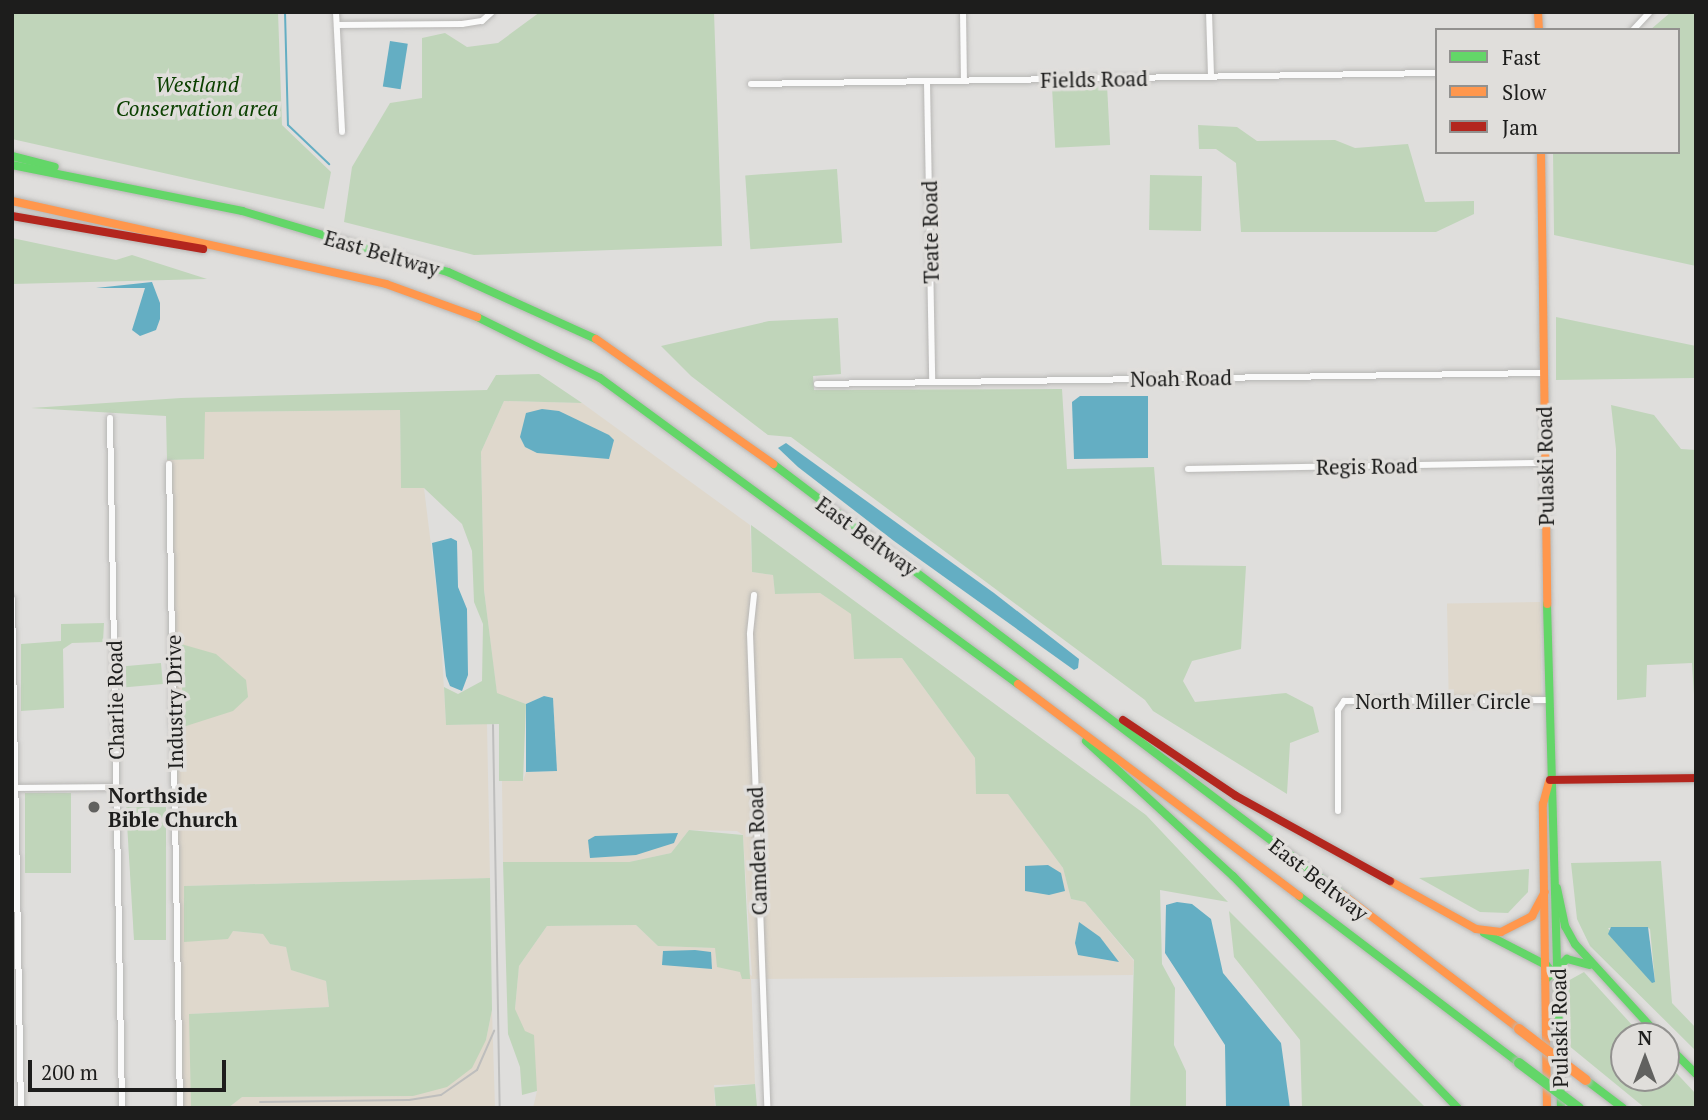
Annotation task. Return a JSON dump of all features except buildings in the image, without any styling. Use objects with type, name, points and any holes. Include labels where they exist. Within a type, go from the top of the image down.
[{"type":"main road","name":"Pulaski Road","points":[[1541,154],[1549,780],[1543,804],[1545,892],[1561,1108]]},
{"type":"main road","points":[[12,156],[242,211]]},
{"type":"main road","name":"East Beltway","points":[[12,165],[242,211],[448,272],[594,338],[666,385],[1000,633],[1623,1108]]},
{"type":"main road","name":"East Beltway","points":[[12,201],[273,257],[442,303],[544,346],[685,436],[1040,699],[1579,1108]]},
{"type":"main road","points":[[12,216],[273,257]]},
{"type":"main road","points":[[1000,633],[1236,796],[1552,972],[1577,959],[1592,967]]},
{"type":"main road","points":[[1040,699],[1233,876],[1458,1108]]},
{"type":"main road","points":[[1549,780],[1696,778]]},
{"type":"main road","name":"Pulaski Road","points":[[1547,1108],[1557,887],[1556,803],[1549,780]]},
{"type":"main road","points":[[1557,887],[1565,926],[1592,967],[1645,1022]]},
{"type":"main road","points":[[1476,929],[1501,932],[1520,925],[1532,916],[1545,892]]},
{"type":"main road","points":[[1680,1058],[1696,1074]]},
{"type":"street","points":[[336,12],[342,132]]},
{"type":"street","points":[[337,25],[462,23],[482,21],[492,12]]},
{"type":"street","points":[[963,12],[964,81]]},
{"type":"street","points":[[1209,12],[1211,77]]},
{"type":"street","points":[[1635,28],[1650,12]]},
{"type":"street","name":"Fields Road","points":[[751,84],[1435,73]]},
{"type":"street","name":"Teate Road","points":[[927,82],[932,382]]},
{"type":"street","name":"Noah Road","points":[[817,384],[1544,373]]},
{"type":"street","name":"Charlie Road","points":[[110,418],[122,1108]]},
{"type":"street","name":"Regis Road","points":[[1188,469],[1545,463]]},
{"type":"street","name":"Industry Drive","points":[[169,464],[180,1108]]},
{"type":"street","name":"Camden Road","points":[[754,595],[750,634],[767,1108]]},
{"type":"street","points":[[12,599],[21,1108]]},
{"type":"street","name":"North Miller Circle","points":[[1338,811],[1340,705],[1349,700],[1548,700]]},
{"type":"street","points":[[16,788],[116,787]]},
{"type":"shaded area","points":[[504,401],[582,403],[750,525],[752,572],[773,575],[775,594],[820,593],[852,614],[854,659],[902,658],[975,758],[976,793],[1008,794],[1063,868],[1071,899],[1085,902],[1134,961],[1133,975],[751,979],[755,1084],[714,1085],[715,1108],[533,1108],[537,1091],[515,1009],[519,966],[547,926],[636,925],[658,946],[715,948],[752,976],[743,835],[737,831],[689,830],[671,853],[629,862],[503,862],[502,781],[523,781],[526,772],[557,771],[553,698],[544,696],[526,704],[497,694],[484,590],[481,452]]},
{"type":"shaded area","points":[[400,410],[401,487],[424,488],[440,619],[446,725],[487,724],[490,878],[184,886],[233,931],[264,934],[270,944],[286,947],[292,970],[326,981],[329,1007],[190,1014],[191,1108],[177,1108],[167,460],[204,459],[204,412]]},
{"type":"shaded area","points":[[1540,602],[1542,696],[1449,698],[1447,604]]},
{"type":"shaded area","points":[[492,1010],[495,1108],[228,1108],[241,1097],[413,1096],[486,1040]]},
{"type":"green space","name":"Westland Conservation area","points":[[12,12],[278,12],[282,125],[331,172],[324,209],[12,139]]},
{"type":"green space","points":[[540,12],[714,12],[722,246],[474,255],[344,222],[352,167],[390,103],[422,98],[422,38],[445,33],[467,47],[498,43]]},
{"type":"green space","points":[[1671,12],[1696,12],[1696,266],[1554,235],[1553,154],[1680,154],[1680,28],[1652,28]]},
{"type":"green space","points":[[1107,85],[1110,145],[1055,148],[1052,88]]},
{"type":"green space","points":[[1198,125],[1237,127],[1257,141],[1335,140],[1355,148],[1408,144],[1425,202],[1474,201],[1474,214],[1436,232],[1241,232],[1236,163],[1216,149],[1199,149]]},
{"type":"green space","points":[[837,169],[842,243],[750,249],[745,175]]},
{"type":"green space","points":[[1150,175],[1202,176],[1201,231],[1149,230]]},
{"type":"green space","points":[[12,238],[116,260],[132,255],[207,279],[12,284]]},
{"type":"green space","points":[[1556,317],[1696,346],[1696,400],[1694,378],[1556,380]]},
{"type":"green space","points":[[838,318],[841,374],[813,376],[814,390],[1062,389],[1067,469],[1154,467],[1162,565],[1246,566],[1241,649],[1192,661],[1183,681],[1195,702],[1286,693],[1313,707],[1319,732],[1290,743],[1287,794],[1153,711],[1145,700],[791,437],[768,435],[691,376],[661,346],[769,321]]},
{"type":"green space","points":[[539,374],[582,403],[504,401],[481,452],[484,590],[497,693],[526,704],[523,781],[499,781],[499,724],[446,725],[444,687],[458,694],[482,681],[483,624],[474,602],[472,551],[462,524],[424,488],[401,488],[400,410],[205,412],[204,459],[167,460],[166,416],[31,408],[181,398],[487,390],[496,375]]},
{"type":"green space","points":[[1611,405],[1654,415],[1681,449],[1696,450],[1696,726],[1692,663],[1647,665],[1646,697],[1617,700],[1616,449]]},
{"type":"green space","points":[[751,525],[1146,815],[1228,902],[1160,890],[1162,964],[1175,988],[1174,1045],[1186,1071],[1186,1108],[1130,1108],[1134,960],[1085,902],[1071,899],[1063,868],[1008,794],[976,794],[975,758],[902,658],[854,659],[851,614],[820,593],[775,594],[773,575],[752,572]]},
{"type":"green space","points":[[104,623],[103,642],[72,643],[63,649],[64,708],[21,711],[21,644],[61,641],[61,624]]},
{"type":"green space","points":[[181,644],[216,654],[246,680],[248,697],[233,711],[183,727]]},
{"type":"green space","points":[[161,663],[163,684],[126,687],[124,666]]},
{"type":"green space","points":[[25,793],[71,793],[71,873],[25,873]]},
{"type":"green space","points":[[126,807],[166,807],[166,940],[134,940]]},
{"type":"green space","points":[[689,830],[743,835],[750,979],[742,979],[740,972],[717,967],[715,948],[658,946],[636,925],[547,926],[519,966],[515,1009],[525,1031],[534,1035],[537,1091],[522,1095],[520,1067],[508,1034],[503,862],[629,862],[671,853]]},
{"type":"green space","points":[[1661,861],[1672,1003],[1696,1028],[1696,1051],[1680,1035],[1680,1022],[1667,1022],[1590,946],[1577,919],[1571,863]],"holes":[[[1608,928],[1650,929],[1655,982]]]},
{"type":"green space","points":[[1529,869],[1528,892],[1508,913],[1480,912],[1419,878]]},
{"type":"green space","points":[[490,878],[492,1010],[486,1040],[472,1068],[447,1087],[413,1096],[242,1097],[228,1108],[191,1108],[189,1014],[329,1007],[326,981],[291,970],[286,947],[270,944],[263,934],[233,931],[228,939],[184,942],[184,886]]},
{"type":"green space","points":[[1229,911],[1426,1108],[1302,1108],[1300,1040],[1234,957]]},
{"type":"green space","points":[[1584,972],[1629,1022],[1610,1022],[1610,1079],[1568,1045],[1566,982]]},
{"type":"green space","points":[[1680,1077],[1696,1094],[1694,1108],[1645,1108],[1625,1092],[1680,1092]]},
{"type":"green space","points":[[755,1084],[757,1108],[716,1108],[714,1088]]},
{"type":"water","points":[[390,41],[408,44],[401,89],[383,86]]},
{"type":"water","points":[[152,282],[160,303],[160,319],[156,330],[140,336],[132,330],[145,288],[96,288]]},
{"type":"water","points":[[1080,396],[1148,396],[1148,458],[1074,459],[1072,402]]},
{"type":"water","points":[[542,409],[559,411],[609,435],[614,440],[609,459],[537,453],[525,447],[520,437],[526,413]]},
{"type":"water","points":[[786,443],[994,593],[1079,659],[1078,668],[1074,670],[894,541],[798,467],[778,448]]},
{"type":"water","points":[[451,538],[457,541],[458,587],[467,609],[468,675],[462,691],[450,686],[446,676],[432,543]]},
{"type":"water","points":[[544,696],[553,698],[557,771],[526,772],[526,704]]},
{"type":"water","points":[[678,833],[674,843],[636,855],[590,858],[588,840],[595,836]]},
{"type":"water","points":[[1048,865],[1061,873],[1065,891],[1049,895],[1025,891],[1025,866]]},
{"type":"water","points":[[1177,902],[1192,904],[1211,919],[1223,973],[1281,1043],[1290,1108],[1226,1108],[1225,1045],[1165,953],[1166,905]]},
{"type":"water","points":[[1079,922],[1100,937],[1119,962],[1078,955],[1075,943]]},
{"type":"water","points":[[1611,927],[1648,927],[1655,982],[1652,983],[1608,934]]},
{"type":"water","points":[[663,951],[711,952],[712,969],[662,965]]},
{"type":"waterway","points":[[285,12],[288,125],[329,164]]},
{"type":"railway","points":[[493,725],[500,1108]]},
{"type":"railway","points":[[260,1102],[409,1100],[441,1095],[477,1070],[494,1031]]},
{"type":"traffic: fast","points":[[12,156],[55,167]]},
{"type":"traffic: fast","points":[[12,165],[242,211],[448,272],[596,339]]},
{"type":"traffic: fast","points":[[477,317],[600,378],[1018,684]]},
{"type":"traffic: fast","points":[[773,464],[1342,894]]},
{"type":"traffic: fast","points":[[1547,604],[1561,1108]]},
{"type":"traffic: fast","points":[[1086,741],[1233,876],[1458,1108]]},
{"type":"traffic: fast","points":[[1557,888],[1565,926],[1575,944],[1646,1022]]},
{"type":"traffic: fast","points":[[1299,896],[1519,1063]]},
{"type":"traffic: fast","points":[[1484,933],[1546,965],[1559,979]]},
{"type":"traffic: fast","points":[[1546,979],[1567,959],[1589,965]]},
{"type":"traffic: fast","points":[[1680,1058],[1696,1074]]},
{"type":"traffic: fast","points":[[1519,1063],[1579,1108]]},
{"type":"traffic: fast","points":[[1586,1080],[1623,1108]]},
{"type":"traffic: slow","points":[[1538,12],[1539,28]]},
{"type":"traffic: slow","points":[[1541,154],[1547,604]]},
{"type":"traffic: slow","points":[[12,201],[386,284],[477,317]]},
{"type":"traffic: slow","points":[[596,339],[773,464]]},
{"type":"traffic: slow","points":[[1018,684],[1299,896]]},
{"type":"traffic: slow","points":[[1547,1108],[1543,804],[1549,782]]},
{"type":"traffic: slow","points":[[1390,881],[1476,929],[1501,932],[1532,916],[1545,892]]},
{"type":"traffic: slow","points":[[1342,894],[1519,1029]]},
{"type":"traffic: slow","points":[[1519,1029],[1586,1080]]},
{"type":"traffic: jam","points":[[12,216],[203,249]]},
{"type":"traffic: jam","points":[[1123,720],[1236,796],[1390,881]]},
{"type":"traffic: jam","points":[[1550,780],[1696,778]]},
{"type":"place","name":"Northside Bible Church","points":[[94,807]]}]
